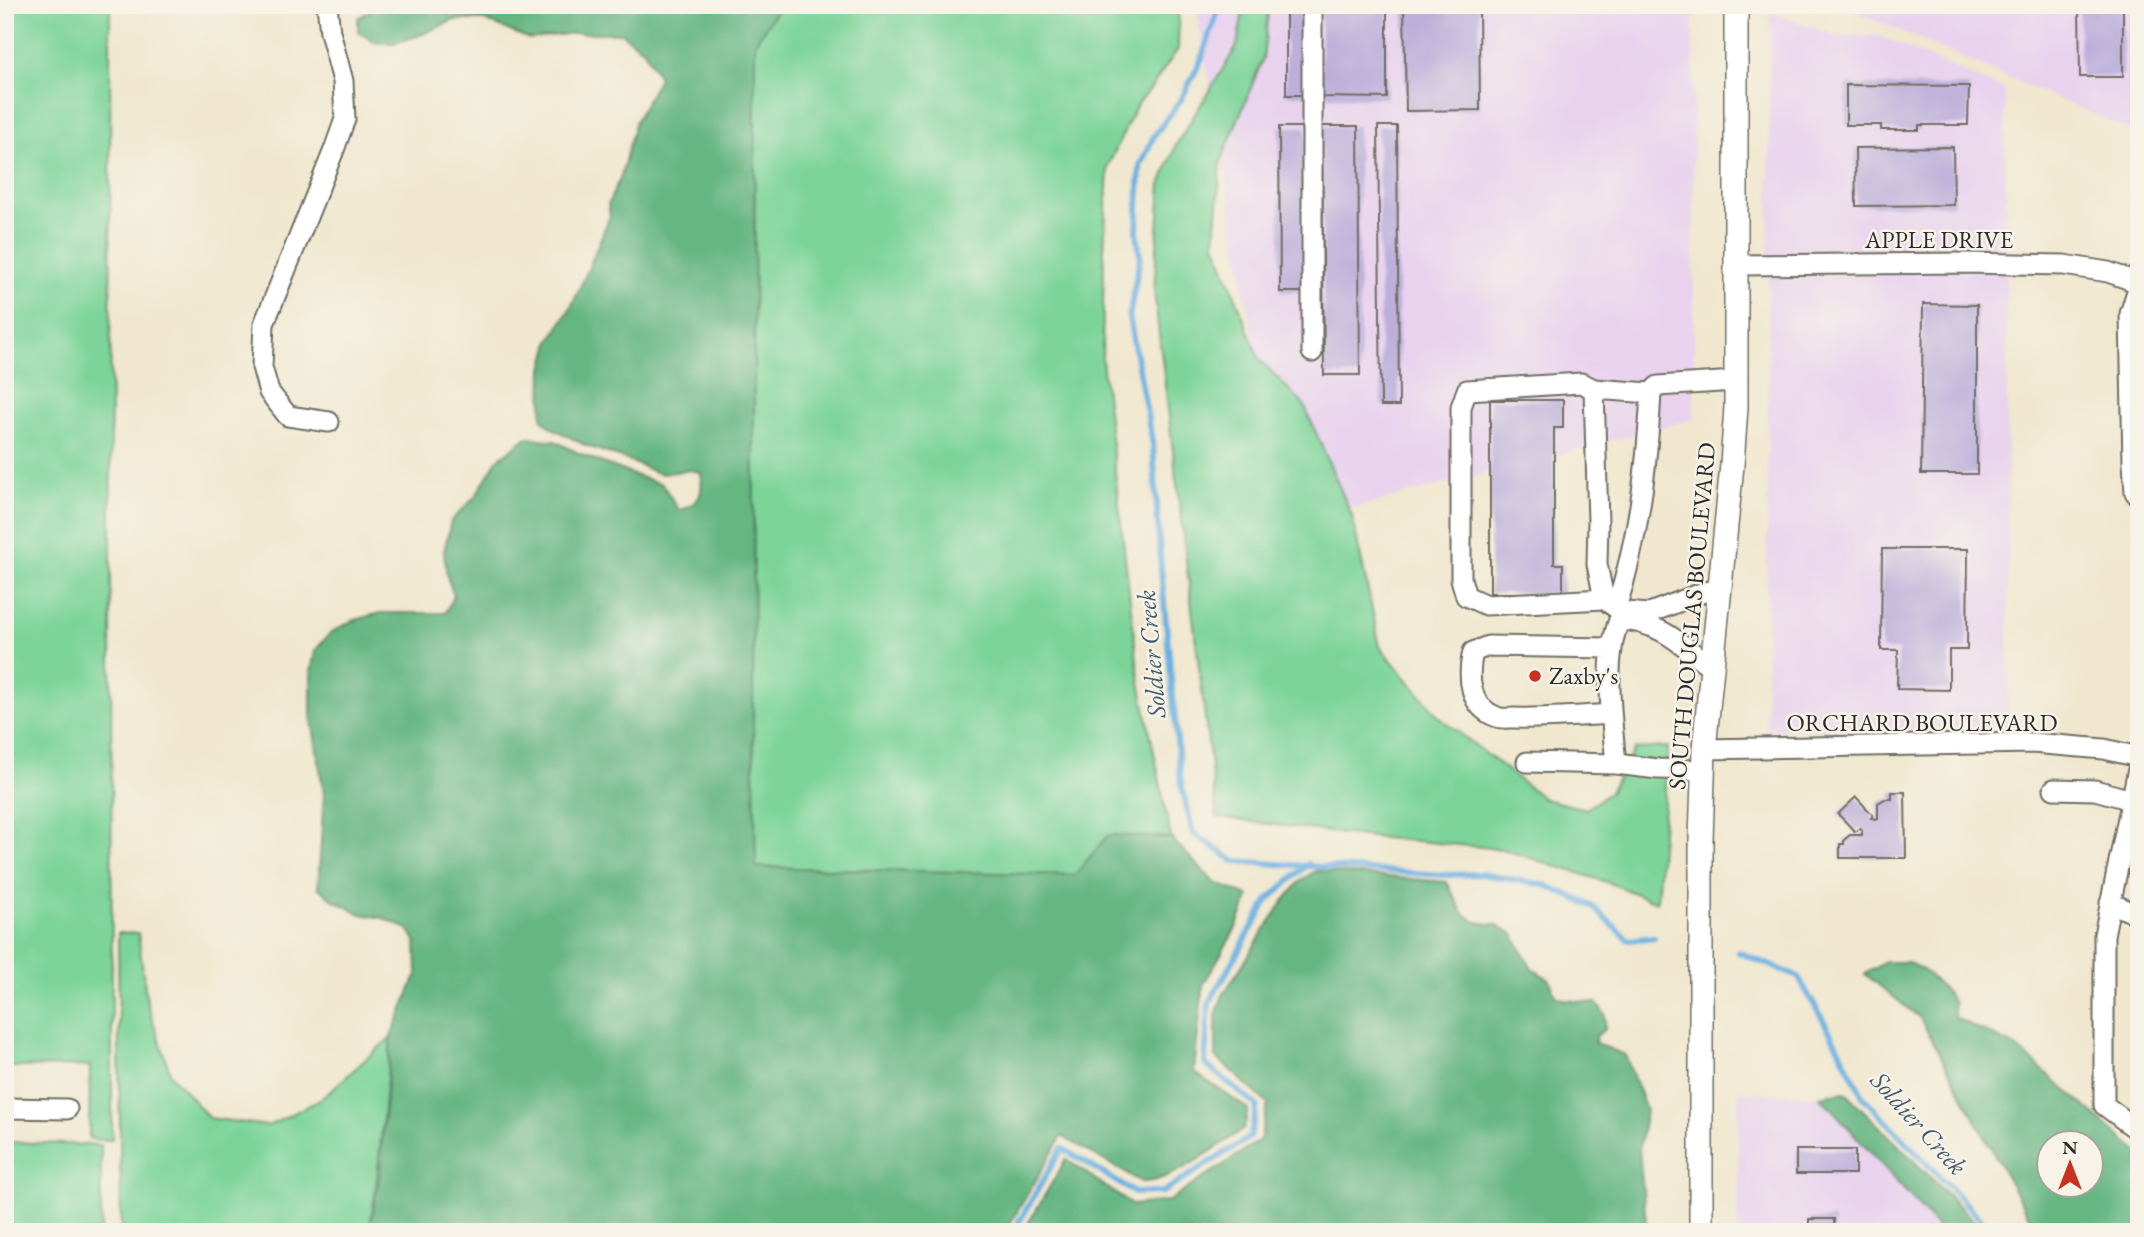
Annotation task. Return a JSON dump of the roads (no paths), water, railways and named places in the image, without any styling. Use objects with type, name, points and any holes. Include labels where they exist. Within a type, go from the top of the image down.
[{"type":"main road","name":"SOUTH DOUGLAS BOULEVARD","points":[[1701,1232],[1701,840],[1704,760],[1732,465],[1736,382],[1737,5]]},
{"type":"street","points":[[327,5],[330,32],[343,81],[345,119],[264,324],[262,367],[269,392],[288,416],[329,422]]},
{"type":"street","points":[[1312,5],[1312,352]]},
{"type":"street","name":"APPLE DRIVE","points":[[1737,265],[2064,265],[2108,272],[2139,284]]},
{"type":"street","points":[[2139,284],[2130,314],[2133,463],[2135,492],[2139,497]]},
{"type":"street","points":[[1610,603],[1629,569],[1643,493],[1651,394],[1658,386],[1736,382]]},
{"type":"street","points":[[1651,394],[1594,389],[1581,383],[1467,390],[1461,407],[1461,579],[1466,596],[1486,604],[1610,603],[1661,629],[1712,668]]},
{"type":"street","points":[[1594,389],[1597,564],[1610,603]]},
{"type":"street","points":[[1616,764],[1611,714],[1611,648],[1619,620],[1641,617],[1704,592],[1719,590]]},
{"type":"street","points":[[1611,648],[1488,646],[1473,652],[1470,665],[1474,699],[1497,718],[1530,719],[1611,714]]},
{"type":"street","name":"ORCHARD BOULEVARD","points":[[1527,762],[1616,764],[1658,769],[1704,760],[2032,743],[2104,749],[2139,757]]},
{"type":"street","points":[[2139,764],[2135,800],[2104,935],[2104,1105],[2139,1132]]},
{"type":"street","points":[[2054,789],[2095,790],[2135,800]]},
{"type":"street","points":[[2110,904],[2139,915]]},
{"type":"street","points":[[5,1108],[66,1109]]},
{"type":"waterway","name":"Soldier Creek","points":[[1220,5],[1201,60],[1182,98],[1154,136],[1140,166],[1137,232],[1140,257],[1129,317],[1153,446],[1161,570],[1181,783],[1193,833],[1234,861],[1444,875],[1481,874],[1545,885],[1592,906],[1629,940],[1654,937]]},
{"type":"waterway","points":[[1013,1232],[1062,1148],[1135,1193],[1163,1192],[1250,1137],[1257,1106],[1205,1064],[1209,1003],[1268,900],[1308,864]]},
{"type":"waterway","name":"Soldier Creek","points":[[1738,952],[1798,977],[1864,1098],[1993,1232]]},
{"type":"place","name":"Zaxby's","points":[[1535,676]]}]
